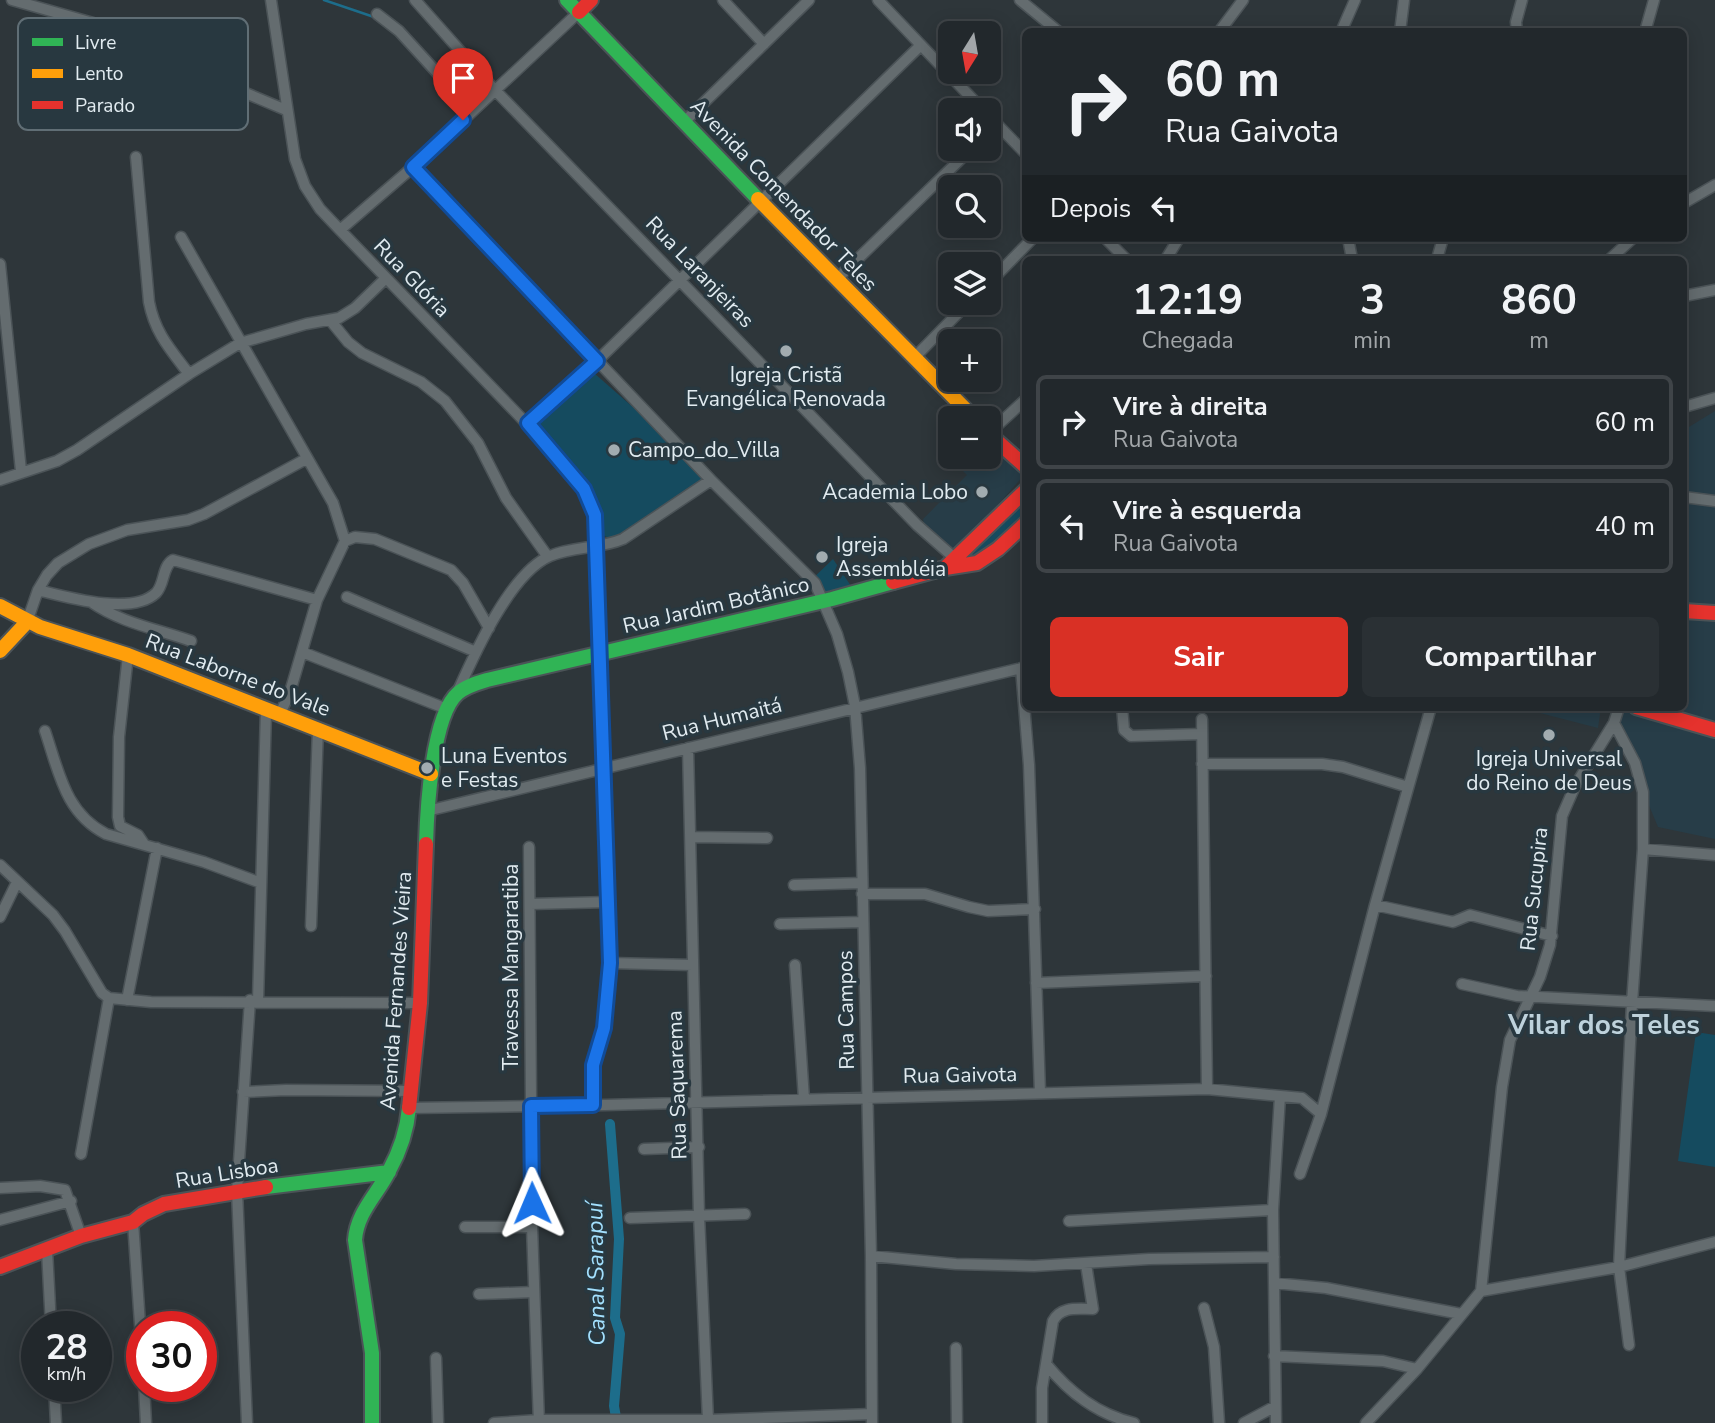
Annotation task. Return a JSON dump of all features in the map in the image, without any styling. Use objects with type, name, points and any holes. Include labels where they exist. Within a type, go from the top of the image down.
[{"type":"main road","name":"Avenida Comendador Teles","points":[[567,0],[962,406]]},
{"type":"main road","points":[[579,12],[591,0]]},
{"type":"main road","points":[[1001,444],[1022,463]]},
{"type":"main road","name":"Rua Jardim Botânico","points":[[954,564],[1022,494]]},
{"type":"main road","name":"Rua Jardim Botânico","points":[[456,694],[487,680],[824,601],[954,564],[977,563],[1022,526]]},
{"type":"main road","name":"Rua Laborne do Vale","points":[[0,606],[27,622],[128,655],[431,775]]},
{"type":"main road","points":[[1687,611],[1715,613]]},
{"type":"main road","points":[[0,651],[27,622]]},
{"type":"main road","name":"Avenida Fernandes Vieira","points":[[372,1423],[372,1353],[355,1240],[356,1228],[401,1146],[410,1108],[420,1003],[427,811],[431,775],[447,709],[456,694]]},
{"type":"main road","points":[[1650,711],[1715,730]]},
{"type":"main road","name":"Rua Lisboa","points":[[0,1267],[81,1237],[133,1222],[151,1209],[164,1204],[237,1191],[389,1172]]},
{"type":"main road","points":[[362,1423],[372,1408]]},
{"type":"street","points":[[12,0],[75,18]]},
{"type":"street","name":"Rua Glória","points":[[271,0],[286,110],[295,159],[305,186],[320,209],[528,423],[590,498],[595,515],[597,546]]},
{"type":"street","name":"Rua Laranjeiras","points":[[415,0],[494,89],[954,564]]},
{"type":"street","points":[[723,0],[764,44]]},
{"type":"street","points":[[684,123],[809,0]]},
{"type":"street","points":[[878,0],[972,98]]},
{"type":"street","points":[[1020,0],[1054,28]]},
{"type":"street","points":[[1222,28],[1243,0]]},
{"type":"street","points":[[1343,28],[1355,0]]},
{"type":"street","points":[[1400,28],[1404,0]]},
{"type":"street","points":[[1517,28],[1522,0]]},
{"type":"street","points":[[1646,28],[1654,0]]},
{"type":"street","points":[[340,230],[413,167],[579,12]]},
{"type":"street","points":[[377,14],[399,31],[468,115]]},
{"type":"street","points":[[528,423],[597,361],[921,45]]},
{"type":"street","points":[[248,94],[286,110]]},
{"type":"street","points":[[1001,133],[1022,151]]},
{"type":"street","points":[[136,157],[152,320],[189,374]]},
{"type":"street","points":[[837,279],[959,161]]},
{"type":"street","name":"Rua Campos","points":[[413,167],[711,480],[816,583],[837,634],[855,706],[860,768],[872,1419]]},
{"type":"street","points":[[1687,201],[1715,185]]},
{"type":"street","points":[[181,237],[332,503],[345,541]]},
{"type":"street","points":[[1001,270],[1029,242]]},
{"type":"street","points":[[1109,242],[1123,256]]},
{"type":"street","points":[[1613,256],[1629,242]]},
{"type":"street","points":[[0,264],[20,471]]},
{"type":"street","points":[[0,480],[20,471],[57,461],[77,450],[240,343],[348,314],[386,279]]},
{"type":"street","points":[[1687,295],[1715,290]]},
{"type":"street","points":[[914,358],[956,315]]},
{"type":"street","points":[[330,320],[362,354],[421,382],[445,401],[478,443],[506,498],[548,557]]},
{"type":"street","points":[[1687,406],[1715,398]]},
{"type":"street","points":[[1001,422],[1022,403]]},
{"type":"street","points":[[27,622],[38,590],[47,575],[58,563],[89,544],[127,530],[188,520],[204,514],[306,459]]},
{"type":"street","points":[[456,694],[489,628],[514,588],[537,564],[548,557],[617,542],[711,480]]},
{"type":"street","points":[[1687,498],[1715,501]]},
{"type":"street","points":[[247,1423],[237,1191],[243,1093],[254,1001],[273,712],[290,692],[317,600],[345,541],[355,537],[375,540],[451,570],[463,583],[489,628]]},
{"type":"street","points":[[593,1105],[593,1065],[604,1028],[610,963],[597,546]]},
{"type":"street","points":[[38,590],[91,602],[131,603],[151,597],[162,586],[168,564],[173,560],[317,600]]},
{"type":"street","points":[[347,597],[476,652]]},
{"type":"street","points":[[91,602],[118,618],[191,641]]},
{"type":"street","points":[[302,652],[447,709]]},
{"type":"street","points":[[128,655],[118,737],[118,817],[120,826],[138,835],[144,844]]},
{"type":"street","name":"Rua Humaitá","points":[[427,811],[1022,667]]},
{"type":"street","points":[[1026,711],[1040,1093]]},
{"type":"street","points":[[1122,711],[1124,730],[1130,736],[1202,734]]},
{"type":"street","points":[[1300,1174],[1321,1114],[1375,905],[1430,711]]},
{"type":"street","name":"Rua Sucupira","points":[[1481,1291],[1510,1040],[1545,965],[1552,936],[1562,816],[1576,786],[1614,723],[1618,711]]},
{"type":"street","points":[[1202,719],[1207,1089]]},
{"type":"street","points":[[1614,723],[1635,763],[1643,792],[1643,849],[1632,1003],[1619,1267],[1629,1345]]},
{"type":"street","points":[[311,926],[318,728]]},
{"type":"street","points":[[45,731],[65,791],[82,818],[106,834],[261,883]]},
{"type":"street","name":"Rua Saquarema","points":[[688,748],[699,1215],[708,1420]]},
{"type":"street","points":[[1202,764],[1343,766],[1408,787]]},
{"type":"street","points":[[691,837],[767,838]]},
{"type":"street","name":"Travessa Mangaratiba","points":[[529,847],[534,1292],[539,1422]]},
{"type":"street","points":[[127,1000],[157,848]]},
{"type":"street","points":[[1643,849],[1715,855]]},
{"type":"street","points":[[0,865],[53,915],[96,986],[110,998],[420,1003]]},
{"type":"street","points":[[0,917],[17,882]]},
{"type":"street","points":[[794,885],[862,883]]},
{"type":"street","points":[[862,894],[925,894],[988,911],[1035,909]]},
{"type":"street","points":[[530,904],[609,902]]},
{"type":"street","points":[[1375,905],[1453,922],[1470,915],[1552,936]]},
{"type":"street","points":[[780,923],[863,922]]},
{"type":"street","points":[[610,963],[693,965]]},
{"type":"street","points":[[796,965],[804,1098]]},
{"type":"street","points":[[1036,984],[1206,976]]},
{"type":"street","points":[[1462,984],[1510,995],[1715,1006]]},
{"type":"street","points":[[81,1154],[110,998]]},
{"type":"street","name":"Rua Gaivota","points":[[410,1108],[1207,1089],[1302,1098],[1321,1114]]},
{"type":"street","points":[[243,1093],[286,1090],[412,1091]]},
{"type":"street","points":[[1276,1423],[1273,1210],[1280,1096]]},
{"type":"street","points":[[644,1149],[699,1147]]},
{"type":"street","points":[[0,1188],[62,1188],[68,1193],[81,1237]]},
{"type":"street","points":[[0,1220],[71,1201]]},
{"type":"street","points":[[1069,1221],[1273,1210]]},
{"type":"street","points":[[630,1218],[745,1214]]},
{"type":"street","points":[[133,1222],[139,1311]]},
{"type":"street","points":[[465,1227],[533,1227]]},
{"type":"street","points":[[1366,1423],[1417,1368],[1481,1291],[1619,1267],[1715,1242]]},
{"type":"street","points":[[47,1250],[50,1311]]},
{"type":"street","points":[[871,1256],[994,1266],[1086,1264],[1149,1259],[1274,1258]]},
{"type":"street","points":[[1042,1423],[1042,1388],[1053,1321],[1057,1313],[1064,1310],[1093,1309],[1086,1264]]},
{"type":"street","points":[[1274,1283],[1326,1288],[1461,1314]]},
{"type":"street","points":[[479,1294],[534,1292]]},
{"type":"street","points":[[1204,1308],[1214,1347],[1219,1423]]},
{"type":"street","points":[[956,1348],[957,1423]]},
{"type":"street","points":[[1274,1356],[1383,1362],[1417,1368]]},
{"type":"street","points":[[436,1358],[438,1423]]},
{"type":"street","points":[[1046,1364],[1089,1406],[1134,1423]]},
{"type":"street","points":[[55,1402],[56,1423]]},
{"type":"street","points":[[145,1402],[146,1423]]},
{"type":"street","points":[[1244,1423],[1274,1407]]},
{"type":"street","points":[[494,1423],[872,1419]]},
{"type":"shaded area","name":"Campo_do_Villa","points":[[594,373],[635,409],[703,480],[634,528],[609,538],[600,534],[590,503],[537,428],[538,423]]},
{"type":"shaded area","points":[[1715,411],[1715,839],[1658,827],[1610,711],[1687,711],[1687,428]]},
{"type":"shaded area","points":[[1001,453],[1022,471],[1022,477],[961,547],[953,551],[924,526],[923,519],[967,475],[961,469],[1001,469]]},
{"type":"shaded area","points":[[1022,488],[1022,523],[972,559],[966,556]]},
{"type":"shaded area","points":[[833,559],[855,592],[832,599],[814,590],[808,583]]},
{"type":"shaded area","points":[[1600,711],[1598,728],[1536,712]]},
{"type":"shaded area","points":[[1696,1032],[1715,1035],[1715,1167],[1678,1161]]},
{"type":"waterway","points":[[324,0],[374,17]]},
{"type":"waterway","name":"Canal Sarapuí","points":[[610,1124],[619,1239],[615,1318],[620,1334],[614,1406],[617,1423]]},
{"type":"traffic: fast","points":[[567,0],[758,199]]},
{"type":"traffic: fast","points":[[426,844],[437,741],[449,704],[464,688],[487,680],[832,599],[893,582]]},
{"type":"traffic: fast","points":[[372,1423],[372,1353],[355,1240],[363,1212],[396,1156],[405,1132],[409,1108]]},
{"type":"traffic: fast","points":[[266,1187],[389,1172]]},
{"type":"traffic: slow","points":[[758,199],[962,406]]},
{"type":"traffic: slow","points":[[0,606],[40,627],[128,655],[431,774]]},
{"type":"traffic: slow","points":[[0,651],[27,622]]},
{"type":"traffic: jam","points":[[579,12],[591,0]]},
{"type":"traffic: jam","points":[[1001,445],[1022,463]]},
{"type":"traffic: jam","points":[[945,568],[1022,494]]},
{"type":"traffic: jam","points":[[893,582],[945,568],[977,563],[998,549],[1022,527]]},
{"type":"traffic: jam","points":[[1687,611],[1715,613]]},
{"type":"traffic: jam","points":[[1650,711],[1715,730]]},
{"type":"traffic: jam","points":[[409,1108],[420,1003],[426,844]]},
{"type":"traffic: jam","points":[[0,1267],[81,1236],[133,1222],[164,1204],[266,1187]]},
{"type":"place","name":"Igreja Cristã Evangélica Renovada","points":[[786,351]]},
{"type":"place","name":"Campo_do_Villa","points":[[614,450]]},
{"type":"place","name":"Academia Lobo","points":[[982,492]]},
{"type":"place","name":"Igreja Assembléia","points":[[822,557]]},
{"type":"place","name":"Igreja Universal do Reino de Deus","points":[[1549,735]]},
{"type":"place","name":"Luna Eventos e Festas","points":[[427,768]]},
{"type":"district","name":"Vilar dos Teles","points":[[1604,1025]]},
{"type":"route","points":[[463,120],[413,167],[597,361],[528,423],[584,489],[595,515],[610,963],[604,1028],[593,1065],[593,1105],[531,1106],[532,1203]]}]
